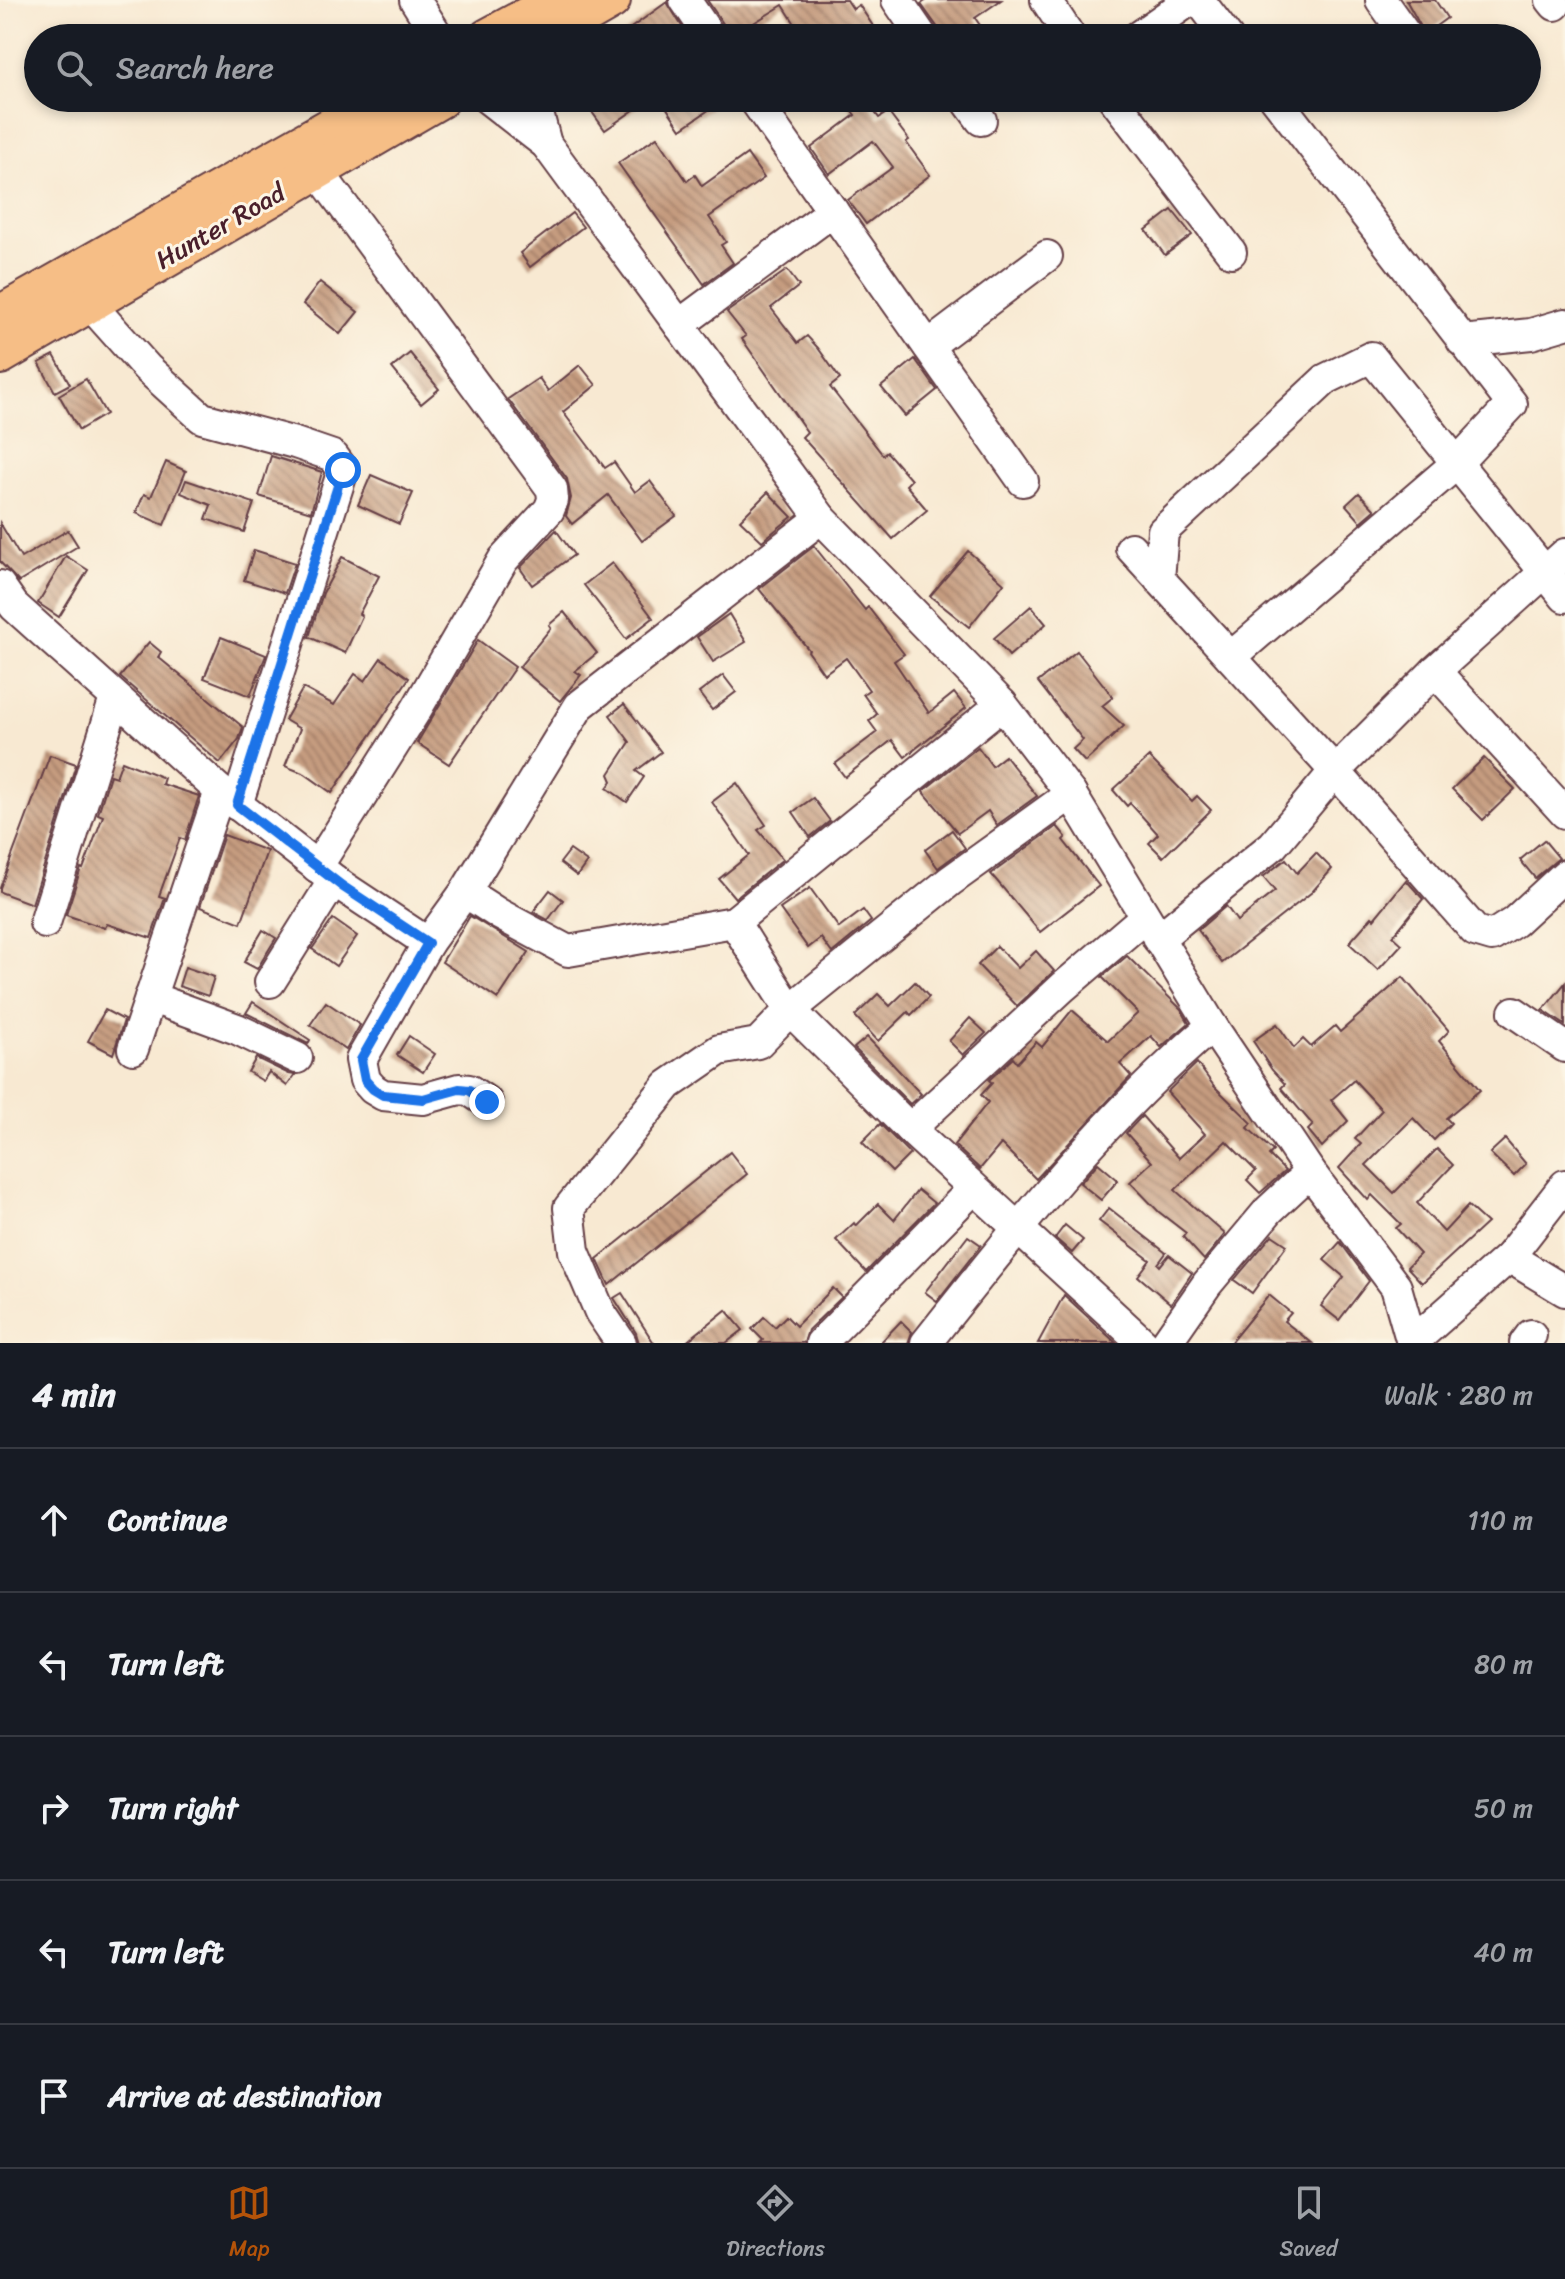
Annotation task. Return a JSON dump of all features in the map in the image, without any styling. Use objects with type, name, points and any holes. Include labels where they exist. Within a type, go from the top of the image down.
[{"type":"main road","points":[[519,24],[558,0]]},
{"type":"main road","points":[[569,24],[611,0]]},
{"type":"main road","name":"Hunter Road","points":[[0,315],[357,112]]},
{"type":"main road","name":"Hunter Road","points":[[0,355],[417,112]]},
{"type":"street","points":[[415,0],[430,24]]},
{"type":"street","points":[[685,0],[701,24]]},
{"type":"street","points":[[897,0],[913,24]]},
{"type":"street","points":[[1046,0],[1062,24]]},
{"type":"street","points":[[1156,24],[1190,0]]},
{"type":"street","points":[[1199,0],[1217,24]]},
{"type":"street","points":[[1381,0],[1398,24]]},
{"type":"street","points":[[505,112],[546,144],[821,518],[1002,704],[1071,794],[1212,1026],[1310,1172],[1396,1287],[1424,1340],[1509,1257],[1565,1185]]},
{"type":"street","points":[[538,112],[546,144]]},
{"type":"street","points":[[763,112],[1023,481]]},
{"type":"street","points":[[1124,112],[1231,252]]},
{"type":"street","points":[[1231,657],[1456,464],[1512,404],[1286,112]]},
{"type":"street","points":[[270,982],[416,710],[503,560],[549,510],[553,500],[552,489],[317,170]]},
{"type":"street","points":[[679,325],[833,211]]},
{"type":"street","points":[[928,346],[1047,256]]},
{"type":"street","points":[[88,302],[147,368],[202,418],[333,456],[343,470],[229,798],[150,997],[133,1049]]},
{"type":"street","points":[[1462,341],[1531,334],[1565,324]]},
{"type":"street","points":[[1159,579],[1163,531],[1326,379],[1371,357],[1456,464],[1554,563],[1565,597]]},
{"type":"street","points":[[487,1102],[469,1090],[459,1089],[423,1099],[383,1095],[365,1080],[361,1060],[428,943],[465,892],[579,706],[821,518]]},
{"type":"street","points":[[1131,548],[1335,771],[1475,931],[1492,936],[1514,922],[1565,875]]},
{"type":"street","points":[[910,1129],[1063,987],[1273,845],[1335,771],[1435,671],[1554,563]]},
{"type":"street","points":[[0,589],[14,606],[229,798],[326,874],[428,943]]},
{"type":"street","points":[[1435,671],[1565,813]]},
{"type":"street","points":[[45,923],[115,698]]},
{"type":"street","points":[[465,892],[568,951],[734,922],[1002,704]]},
{"type":"street","points":[[621,1343],[600,1312],[574,1251],[569,1208],[668,1085],[719,1050],[758,1043],[790,1010],[950,881],[1071,794]]},
{"type":"street","points":[[734,922],[790,1010],[973,1189],[1143,1343]]},
{"type":"street","points":[[150,997],[237,1029],[297,1058]]},
{"type":"street","points":[[1514,1012],[1563,1044]]},
{"type":"street","points":[[926,1343],[1070,1165],[1132,1099],[1212,1026]]},
{"type":"street","points":[[1166,1343],[1207,1284],[1269,1210],[1310,1172]]},
{"type":"street","points":[[821,1343],[973,1189]]},
{"type":"street","points":[[1509,1257],[1565,1291]]},
{"type":"building","points":[[707,0],[847,0],[853,9],[859,5],[872,24],[795,24],[783,5],[752,24],[723,24]]},
{"type":"building","points":[[927,0],[1001,0],[975,18],[979,24],[935,24],[921,4]]},
{"type":"building","points":[[1406,0],[1435,0],[1447,18],[1439,24],[1419,24]]},
{"type":"building","points":[[667,2],[680,24],[636,24]]},
{"type":"building","points":[[592,112],[631,112],[605,130]]},
{"type":"building","points":[[669,112],[706,112],[681,129]]},
{"type":"building","points":[[853,112],[874,112],[879,118],[888,112],[930,175],[866,224],[848,200],[893,167],[873,141],[829,174],[811,148],[855,115]]},
{"type":"building","points":[[657,137],[687,181],[695,175],[702,186],[747,154],[764,178],[709,217],[726,242],[721,245],[733,263],[704,284],[618,163]]},
{"type":"building","points":[[1172,210],[1192,235],[1165,255],[1146,230]]},
{"type":"building","points":[[572,213],[583,227],[530,267],[520,253]]},
{"type":"building","points":[[787,270],[799,286],[771,308],[798,343],[807,336],[818,348],[840,379],[830,387],[883,455],[887,452],[911,480],[906,485],[927,510],[893,539],[802,437],[807,432],[742,339],[746,336],[727,312]]},
{"type":"building","points":[[320,282],[358,312],[340,334],[303,304]]},
{"type":"building","points":[[410,353],[439,389],[421,404],[392,368]]},
{"type":"building","points":[[54,355],[70,384],[55,392],[39,363]]},
{"type":"building","points":[[915,359],[937,390],[905,416],[881,387]]},
{"type":"building","points":[[580,365],[596,385],[563,412],[605,468],[614,462],[635,492],[650,481],[676,516],[642,541],[608,495],[572,524],[566,516],[571,498],[567,479],[508,399],[539,378],[548,391]]},
{"type":"building","points":[[86,379],[106,414],[79,430],[59,395]]},
{"type":"building","points":[[271,456],[322,472],[311,512],[259,496]]},
{"type":"building","points":[[166,462],[186,471],[164,525],[136,513],[144,494],[151,497]]},
{"type":"building","points":[[371,475],[413,493],[399,524],[358,505]]},
{"type":"building","points":[[186,480],[254,503],[244,532],[206,519],[211,505],[181,493]]},
{"type":"building","points":[[768,492],[792,517],[762,541],[740,520]]},
{"type":"building","points":[[1359,493],[1375,510],[1361,522],[1346,505]]},
{"type":"building","points":[[0,523],[21,558],[68,530],[78,546],[19,582],[0,562]]},
{"type":"building","points":[[556,530],[574,555],[532,585],[520,568]]},
{"type":"building","points":[[814,546],[865,610],[868,607],[904,654],[894,661],[929,713],[954,693],[966,708],[905,757],[892,740],[845,777],[835,764],[877,732],[869,721],[877,714],[863,694],[869,690],[846,658],[824,674],[809,650],[759,589]]},
{"type":"building","points":[[254,550],[295,563],[285,593],[244,580]]},
{"type":"building","points":[[968,551],[1004,583],[969,627],[930,596]]},
{"type":"building","points":[[66,556],[88,570],[59,617],[38,603]]},
{"type":"building","points":[[342,557],[379,576],[359,614],[362,616],[345,653],[309,637],[323,593]]},
{"type":"building","points":[[612,563],[653,618],[626,639],[584,585]]},
{"type":"building","points":[[1031,606],[1046,624],[1009,656],[994,638]]},
{"type":"building","points":[[564,612],[597,653],[575,671],[581,675],[560,701],[519,667],[551,628],[549,625]]},
{"type":"building","points":[[729,614],[746,642],[713,662],[697,637]]},
{"type":"building","points":[[221,637],[266,655],[250,696],[204,678]]},
{"type":"building","points":[[478,640],[515,667],[449,764],[417,743]]},
{"type":"building","points":[[149,642],[161,652],[158,657],[243,727],[239,739],[220,763],[120,677]]},
{"type":"building","points":[[1077,651],[1113,697],[1102,706],[1124,726],[1085,762],[1073,749],[1083,740],[1038,682]]},
{"type":"building","points":[[381,658],[409,678],[332,793],[305,774],[285,766],[300,729],[285,720],[303,688],[334,705],[355,674],[365,681]]},
{"type":"building","points":[[723,675],[736,692],[712,710],[699,693]]},
{"type":"building","points":[[624,704],[661,752],[636,771],[644,777],[627,802],[607,788],[612,781],[609,774],[630,742],[610,715]]},
{"type":"building","points":[[978,747],[992,766],[1005,756],[1037,796],[997,825],[988,811],[958,833],[923,791]]},
{"type":"building","points":[[50,755],[76,764],[32,904],[0,892],[0,888]]},
{"type":"building","points":[[1149,757],[1192,801],[1197,796],[1211,810],[1163,857],[1149,843],[1158,834],[1130,803],[1127,806],[1113,790]]},
{"type":"building","points":[[1484,758],[1515,789],[1483,820],[1452,789]]},
{"type":"building","points":[[122,761],[164,778],[162,784],[199,796],[185,840],[180,838],[159,896],[165,898],[151,938],[66,915],[81,868],[103,816],[98,814],[110,775],[116,777]]},
{"type":"building","points":[[737,783],[766,825],[758,830],[783,859],[735,898],[719,879],[749,855],[712,802]]},
{"type":"building","points":[[813,798],[830,821],[810,837],[793,812]]},
{"type":"building","points":[[1057,826],[1066,837],[1063,840],[1099,886],[1040,932],[991,874]]},
{"type":"building","points":[[952,830],[965,848],[938,868],[925,850]]},
{"type":"building","points":[[224,835],[267,851],[241,923],[200,907]]},
{"type":"building","points":[[1544,840],[1559,858],[1535,878],[1520,860]]},
{"type":"building","points":[[570,850],[587,862],[577,876],[560,863]]},
{"type":"building","points":[[1316,853],[1332,869],[1312,892],[1222,963],[1198,930],[1226,906],[1237,921],[1275,891],[1263,877],[1286,859],[1297,873]]},
{"type":"building","points":[[1406,880],[1423,899],[1393,936],[1402,944],[1378,970],[1349,943],[1372,917],[1374,919]]},
{"type":"building","points":[[810,888],[839,928],[863,910],[871,921],[832,953],[821,938],[808,948],[780,909]]},
{"type":"building","points":[[550,890],[563,900],[548,920],[533,912]]},
{"type":"building","points":[[470,916],[529,952],[498,999],[442,962]]},
{"type":"building","points":[[333,919],[357,936],[336,966],[312,949]]},
{"type":"building","points":[[263,930],[276,938],[257,969],[244,962]]},
{"type":"building","points":[[997,946],[1018,968],[1036,951],[1054,971],[1017,1006],[978,965]]},
{"type":"building","points":[[1127,956],[1181,1009],[1189,1023],[1161,1047],[1151,1036],[1120,1064],[1131,1076],[1036,1179],[1001,1144],[980,1169],[954,1145],[988,1102],[981,1095],[992,1083],[989,1080],[1013,1058],[1017,1063],[1036,1042],[1042,1047],[1072,1010],[1108,1041],[1138,1013],[1102,977]]},
{"type":"building","points":[[185,967],[214,977],[208,996],[179,986]]},
{"type":"building","points":[[1403,977],[1449,1031],[1439,1041],[1480,1090],[1446,1118],[1451,1123],[1434,1140],[1413,1118],[1366,1165],[1394,1193],[1437,1149],[1453,1165],[1417,1203],[1444,1232],[1468,1206],[1487,1223],[1422,1283],[1407,1267],[1420,1254],[1396,1228],[1401,1224],[1372,1195],[1368,1200],[1339,1168],[1361,1144],[1355,1139],[1382,1110],[1354,1080],[1331,1100],[1348,1121],[1322,1147],[1308,1130],[1313,1125],[1281,1088],[1285,1084],[1253,1041],[1277,1024],[1294,1048],[1303,1039],[1311,1047],[1335,1026],[1340,1032]]},
{"type":"building","points":[[915,982],[929,997],[878,1041],[855,1016],[878,994],[890,1006]]},
{"type":"building","points":[[1565,983],[1565,1025],[1543,1010]]},
{"type":"building","points":[[253,1002],[310,1040],[308,1044],[246,1013]]},
{"type":"building","points":[[326,1002],[360,1025],[346,1050],[310,1025]]},
{"type":"building","points":[[105,1010],[124,1020],[113,1054],[88,1041]]},
{"type":"building","points":[[970,1018],[986,1033],[963,1055],[949,1041]]},
{"type":"building","points":[[409,1036],[435,1054],[423,1072],[397,1055]]},
{"type":"building","points":[[867,1037],[921,1094],[910,1104],[854,1048]]},
{"type":"building","points":[[256,1058],[295,1075],[287,1086],[269,1072],[263,1081],[248,1072]]},
{"type":"building","points":[[1197,1063],[1214,1086],[1252,1123],[1248,1128],[1273,1151],[1269,1155],[1285,1171],[1260,1193],[1247,1180],[1256,1171],[1226,1141],[1175,1190],[1225,1234],[1204,1260],[1183,1237],[1186,1233],[1159,1212],[1130,1182],[1152,1162],[1126,1133],[1142,1116],[1179,1158],[1205,1134],[1167,1092]]},
{"type":"building","points":[[880,1124],[910,1154],[892,1172],[862,1142]]},
{"type":"building","points":[[1505,1139],[1526,1164],[1514,1176],[1490,1153]]},
{"type":"building","points":[[730,1152],[747,1174],[609,1285],[597,1259]]},
{"type":"building","points":[[1098,1163],[1118,1180],[1101,1200],[1080,1183]]},
{"type":"building","points":[[918,1190],[934,1203],[866,1272],[836,1240],[878,1204],[894,1220]]},
{"type":"building","points":[[1109,1208],[1166,1253],[1158,1264],[1160,1266],[1169,1255],[1192,1273],[1171,1304],[1138,1276],[1150,1260],[1099,1221]]},
{"type":"building","points":[[1065,1225],[1083,1240],[1072,1253],[1055,1238]]},
{"type":"building","points":[[1272,1235],[1287,1245],[1252,1293],[1234,1280]]},
{"type":"building","points":[[968,1236],[981,1245],[937,1301],[925,1292]]},
{"type":"building","points":[[1340,1242],[1369,1281],[1339,1320],[1321,1306],[1344,1277],[1324,1260]]},
{"type":"building","points":[[833,1288],[842,1297],[808,1330],[804,1343],[760,1343],[763,1340],[752,1329],[764,1317],[775,1327],[786,1316],[796,1326]]},
{"type":"building","points":[[622,1293],[654,1343],[639,1343],[614,1298]]},
{"type":"building","points":[[1064,1295],[1116,1343],[1038,1343]]},
{"type":"building","points":[[1269,1295],[1291,1313],[1284,1321],[1312,1343],[1230,1343]]},
{"type":"building","points":[[726,1310],[743,1330],[726,1343],[685,1343]]},
{"type":"building","points":[[901,1321],[912,1332],[908,1343],[880,1343]]},
{"type":"route","points":[[343,470],[237,805],[342,886],[428,943],[361,1060],[365,1080],[383,1095],[423,1099],[459,1089],[469,1090],[487,1102]]}]
